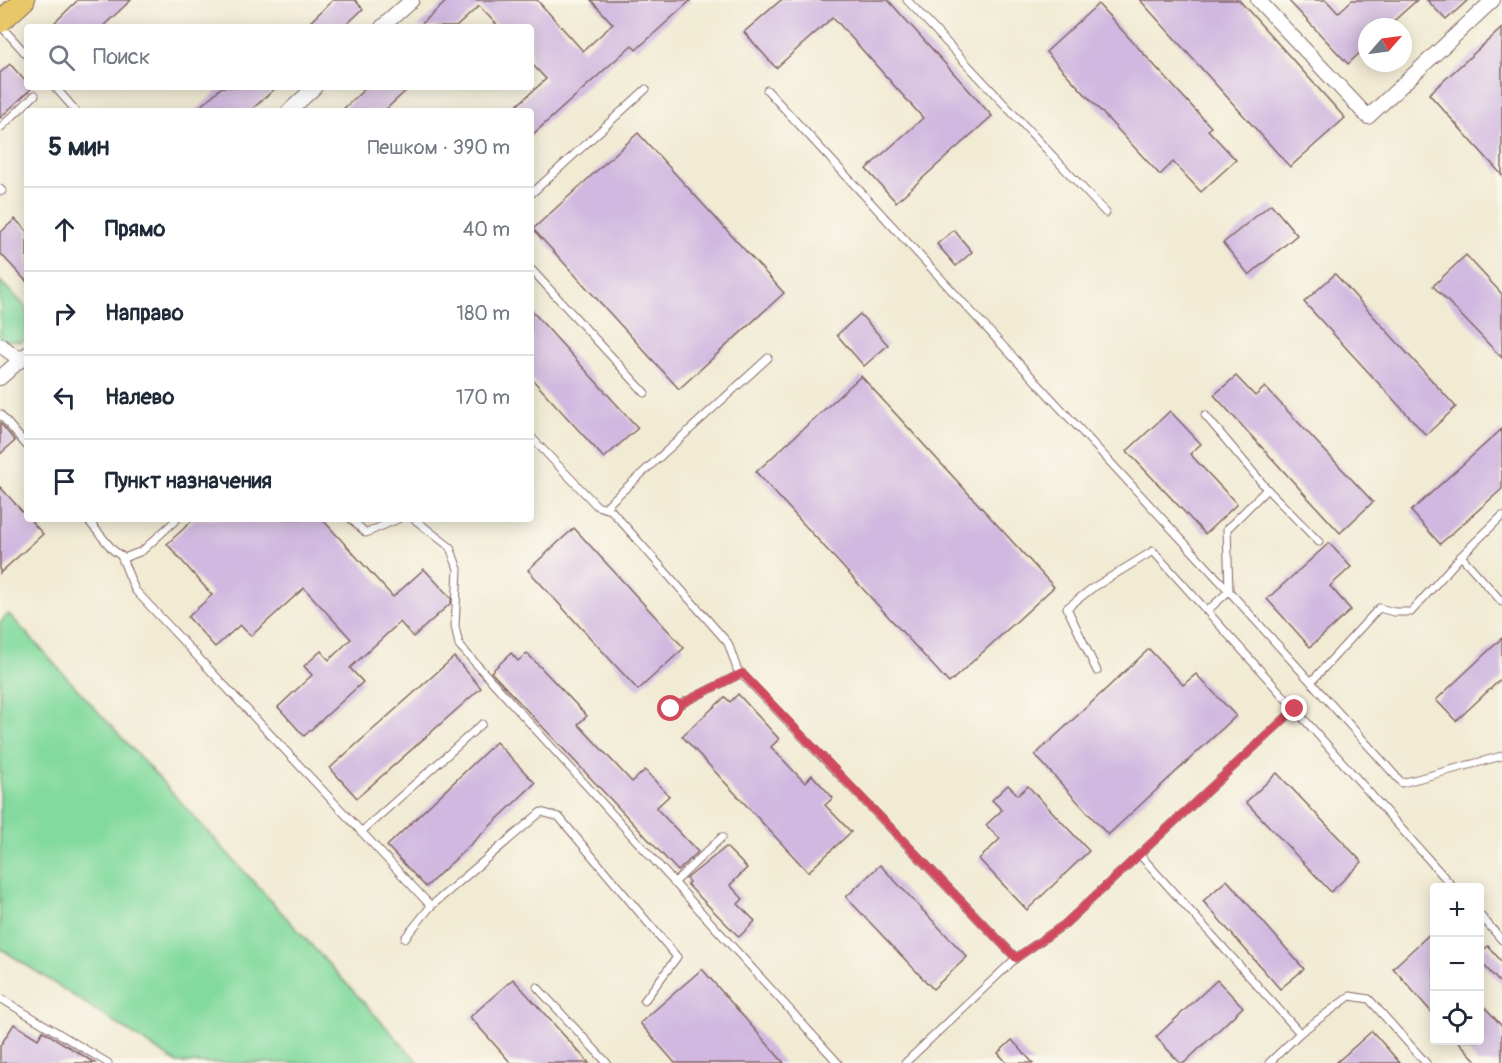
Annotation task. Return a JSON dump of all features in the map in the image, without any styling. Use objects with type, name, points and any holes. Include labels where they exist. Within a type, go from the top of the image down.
[{"type":"main road","points":[[0,24],[24,0]]},
{"type":"street","points":[[385,24],[412,0]]},
{"type":"street","points":[[1258,0],[1368,117],[1493,0]]},
{"type":"street","points":[[292,108],[312,90]]},
{"type":"street","points":[[0,345],[24,357],[0,378]]},
{"type":"lane","points":[[907,0],[1106,213]]},
{"type":"lane","points":[[0,24],[24,52]]},
{"type":"lane","points":[[534,191],[646,89]]},
{"type":"lane","points":[[58,90],[73,108]]},
{"type":"lane","points":[[767,90],[1229,591],[1402,783],[1502,756]]},
{"type":"lane","points":[[0,128],[35,95]]},
{"type":"lane","points":[[534,272],[645,393]]},
{"type":"lane","points":[[604,508],[768,358]]},
{"type":"lane","points":[[0,414],[24,442]]},
{"type":"lane","points":[[1205,415],[1267,489],[1319,542]]},
{"type":"lane","points":[[534,440],[597,506],[611,510],[728,643],[737,669],[1016,958]]},
{"type":"lane","points":[[1207,611],[1229,591],[1227,529],[1267,489]]},
{"type":"lane","points":[[1311,682],[1379,608],[1411,612],[1461,556],[1502,516]]},
{"type":"lane","points":[[90,522],[113,550],[124,558],[142,550],[174,522]]},
{"type":"lane","points":[[354,522],[366,533],[391,522]]},
{"type":"lane","points":[[418,522],[450,547],[458,569],[455,626],[459,645],[838,1063]]},
{"type":"lane","points":[[1097,671],[1067,608],[1092,589],[1153,551],[1451,883]]},
{"type":"lane","points":[[122,556],[135,590],[430,906]]},
{"type":"lane","points":[[1461,556],[1502,602]]},
{"type":"lane","points":[[671,709],[742,673]]},
{"type":"lane","points":[[905,1063],[1016,958],[1065,924],[1295,709]]},
{"type":"lane","points":[[361,832],[482,724]]},
{"type":"lane","points":[[405,938],[430,906],[541,812],[559,817],[677,957],[644,1001]]},
{"type":"lane","points":[[674,883],[722,837]]},
{"type":"lane","points":[[1140,855],[1300,1034]]},
{"type":"lane","points":[[1484,920],[1502,940]]},
{"type":"lane","points":[[537,987],[607,1063]]},
{"type":"lane","points":[[1269,1063],[1300,1034],[1350,996],[1369,999],[1426,1063]]},
{"type":"lane","points":[[0,998],[108,1063]]},
{"type":"green space","points":[[0,281],[24,305],[24,340],[0,340]]},
{"type":"green space","points":[[9,614],[419,1063],[177,1063],[0,948],[0,622]]},
{"type":"building","points":[[78,0],[131,0],[105,24],[53,24]]},
{"type":"building","points":[[333,0],[355,0],[363,9],[347,24],[308,24]]},
{"type":"building","points":[[448,0],[537,0],[583,51],[613,24],[591,0],[691,0],[636,50],[632,45],[534,133],[534,108],[514,108],[546,79],[534,66],[534,24],[496,24],[479,6],[459,24],[421,24]]},
{"type":"building","points":[[781,0],[888,0],[992,116],[896,202],[866,169],[923,118],[833,17],[776,68],[744,32]]},
{"type":"building","points":[[1140,0],[1239,0],[1345,118],[1290,167]]},
{"type":"building","points":[[1288,0],[1326,0],[1338,13],[1352,0],[1417,0],[1397,18],[1358,18],[1358,55],[1348,64]]},
{"type":"building","points":[[1427,0],[1468,0],[1446,20]]},
{"type":"building","points":[[1098,4],[1211,127],[1208,130],[1236,160],[1201,192],[1173,162],[1160,175],[1046,52]]},
{"type":"building","points":[[1502,28],[1502,175],[1429,94]]},
{"type":"building","points":[[10,64],[24,80],[24,90],[30,90],[0,118],[0,73]]},
{"type":"building","points":[[219,90],[274,90],[253,108],[198,108]]},
{"type":"building","points":[[364,90],[407,90],[387,108],[344,108]]},
{"type":"building","points":[[638,133],[784,293],[679,389],[534,228]]},
{"type":"building","points":[[1271,204],[1297,235],[1249,275],[1223,243]]},
{"type":"building","points":[[15,219],[24,228],[24,279],[0,253],[0,233]]},
{"type":"building","points":[[954,230],[972,252],[956,266],[937,244]]},
{"type":"building","points":[[1466,255],[1502,294],[1502,358],[1433,286]]},
{"type":"building","points":[[1335,274],[1456,407],[1426,435],[1304,302]]},
{"type":"building","points":[[534,313],[638,428],[604,458],[534,381]]},
{"type":"building","points":[[860,314],[888,345],[864,366],[837,335]]},
{"type":"building","points":[[861,376],[1054,587],[949,683],[756,472]]},
{"type":"building","points":[[1236,376],[1255,396],[1265,387],[1373,502],[1340,533],[1214,395]]},
{"type":"building","points":[[1170,411],[1201,444],[1190,454],[1237,504],[1205,534],[1127,451]]},
{"type":"building","points":[[0,423],[15,441],[0,454]]},
{"type":"building","points":[[1502,429],[1502,489],[1440,544],[1411,511]]},
{"type":"building","points":[[0,487],[24,513],[24,522],[32,522],[43,534],[0,573]]},
{"type":"building","points":[[191,522],[325,522],[393,597],[424,569],[451,598],[451,603],[413,637],[400,622],[350,668],[363,682],[304,736],[278,707],[312,675],[304,666],[321,651],[329,660],[351,639],[304,588],[251,636],[240,625],[215,647],[188,617],[212,595],[167,544]]},
{"type":"building","points":[[574,528],[684,648],[638,690],[528,570]]},
{"type":"building","points":[[1329,543],[1351,567],[1330,586],[1351,610],[1310,647],[1267,599]]},
{"type":"building","points":[[1502,638],[1502,678],[1456,721],[1436,700]]},
{"type":"building","points":[[1149,649],[1183,685],[1196,674],[1236,716],[1108,835],[1035,755]]},
{"type":"building","points":[[511,653],[518,661],[527,653],[587,716],[578,724],[632,782],[645,770],[669,796],[656,808],[698,852],[678,871],[491,672]]},
{"type":"building","points":[[454,657],[481,688],[357,798],[330,768]]},
{"type":"building","points":[[738,694],[779,739],[771,747],[805,783],[812,775],[833,798],[825,805],[851,832],[808,872],[682,736],[725,697],[730,702]]},
{"type":"building","points":[[496,742],[535,783],[426,887],[387,846]]},
{"type":"building","points":[[1277,773],[1362,862],[1331,892],[1246,802]]},
{"type":"building","points":[[1008,785],[1018,795],[1028,786],[1089,851],[1027,910],[979,859],[1000,839],[986,825],[1002,810],[992,800]]},
{"type":"building","points":[[726,847],[747,868],[730,885],[743,899],[738,904],[755,921],[739,937],[687,884],[689,882],[686,879]]},
{"type":"building","points":[[880,865],[967,957],[933,989],[846,897]]},
{"type":"building","points":[[1227,880],[1304,969],[1280,989],[1203,901]]},
{"type":"building","points":[[1430,934],[1430,1010],[1393,968]]},
{"type":"building","points":[[1488,946],[1502,962],[1502,985],[1484,965],[1484,950]]},
{"type":"building","points":[[702,969],[784,1063],[675,1063],[640,1023]]},
{"type":"building","points":[[513,979],[589,1063],[511,1063],[470,1017]]},
{"type":"building","points":[[1217,980],[1243,1007],[1184,1063],[1180,1063],[1156,1037]]},
{"type":"building","points":[[1484,1006],[1502,1026],[1502,1063],[1478,1063],[1462,1045],[1484,1045]]},
{"type":"building","points":[[14,1024],[38,1039],[43,1031],[95,1063],[0,1063],[0,1046]]},
{"type":"building","points":[[1372,1031],[1400,1063],[1336,1063]]},
{"type":"building","points":[[1012,1040],[1033,1063],[1007,1063],[998,1053]]},
{"type":"route","points":[[671,709],[742,673],[1016,958],[1065,924],[1295,709]]}]
